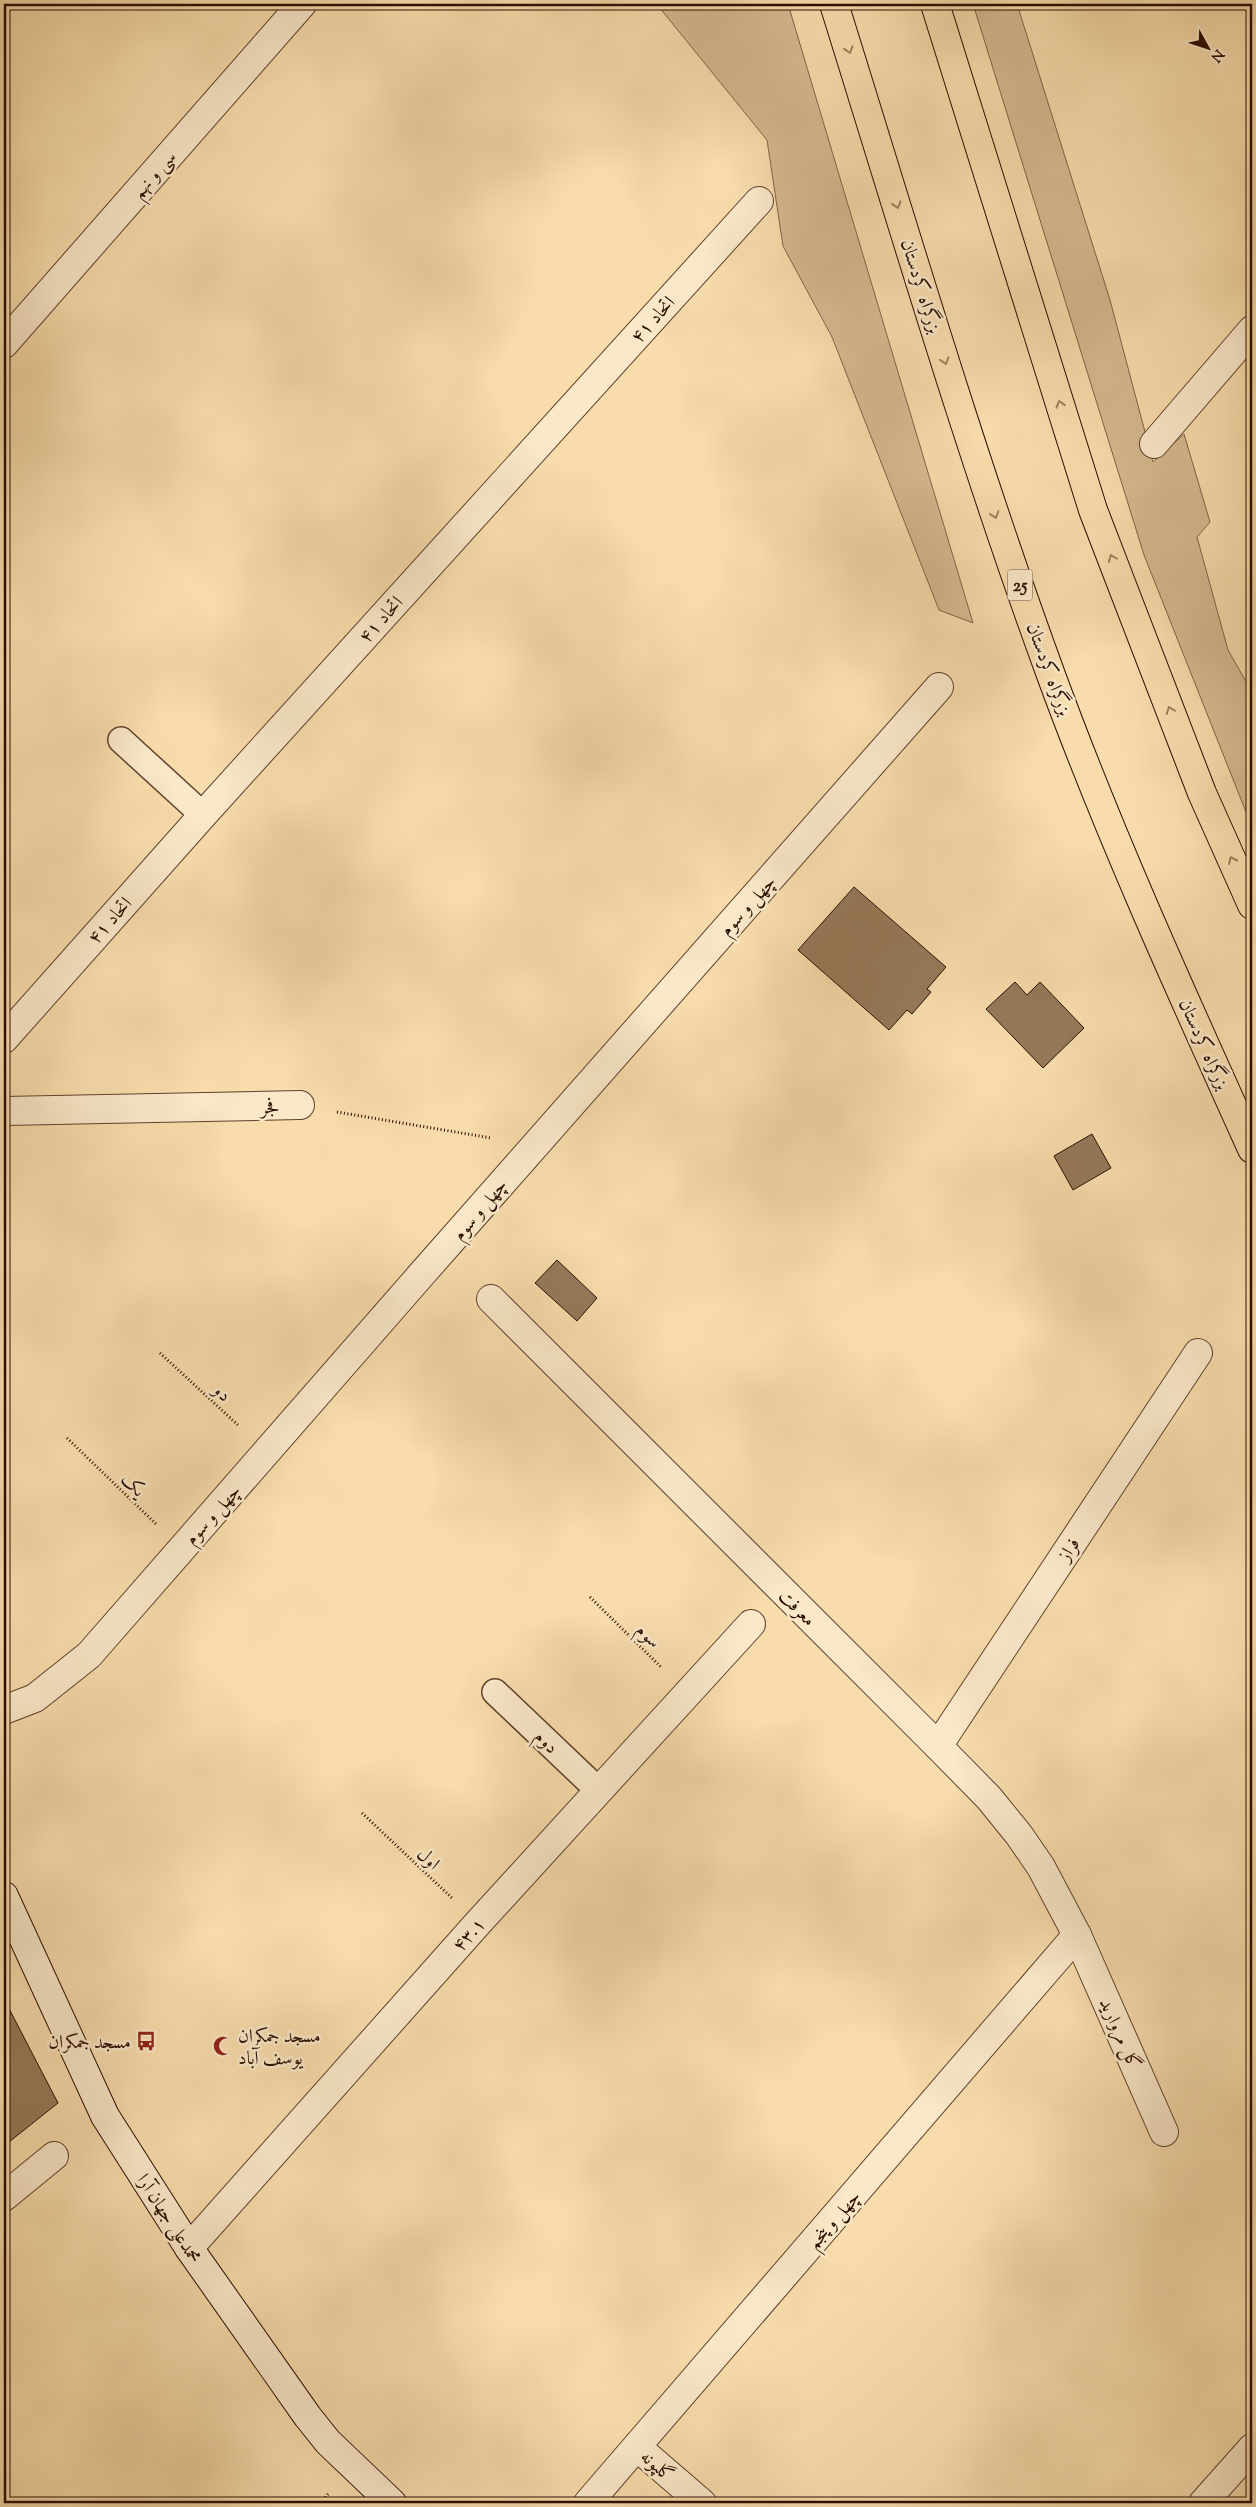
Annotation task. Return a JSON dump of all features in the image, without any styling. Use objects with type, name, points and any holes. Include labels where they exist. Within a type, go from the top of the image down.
[{"type":"highway","name":"بزرگراه کردستان","points":[[834,4],[977,463],[1052,677],[1154,932],[1252,1148]]},
{"type":"highway","points":[[935,4],[1094,510],[1202,793],[1252,905]]},
{"type":"street","name":"سی و نهم","points":[[4,344],[302,4]]},
{"type":"street","name":"اتحاد ۴۱","points":[[4,1039],[203,815],[759,201]]},
{"type":"street","points":[[1154,444],[1252,330]]},
{"type":"street","name":"چهل و سوم","points":[[4,1710],[35,1698],[89,1654],[268,1452],[534,1145],[939,687]]},
{"type":"street","name":"فجر","points":[[4,1112],[300,1106]]},
{"type":"street","name":"معرفت","points":[[491,1299],[988,1798],[1020,1835],[1078,1935]]},
{"type":"street","name":"فراز","points":[[938,1746],[1198,1353]]},
{"type":"street","name":"۴۳.۱","points":[[189,2248],[478,1923],[751,1624]]},
{"type":"street","name":"محمدعلی جهان آرا","points":[[4,1896],[105,2116],[189,2248],[308,2418],[328,2442],[392,2503]]},
{"type":"street","name":"گل مروارید","points":[[1078,1935],[1164,2132]]},
{"type":"street","name":"چهل و پنجم","points":[[588,2503],[1078,1935]]},
{"type":"street","points":[[4,2197],[54,2156]]},
{"type":"street","name":"گلپونه","points":[[637,2446],[702,2503]]},
{"type":"street","points":[[1203,2503],[1252,2448]]},
{"type":"lane","points":[[121,740],[203,815]]},
{"type":"lane","name":"دوم","points":[[495,1692],[598,1790]]},
{"type":"path","name":"فجر","points":[[300,1106],[534,1145]]},
{"type":"path","name":"دو","points":[[160,1353],[268,1452]]},
{"type":"path","name":"یک","points":[[68,1438],[181,1549]]},
{"type":"path","name":"سوم","points":[[590,1597],[688,1693]]},
{"type":"path","name":"اول","points":[[362,1813],[478,1923]]},
{"type":"shaded area","points":[[661,4],[788,4],[973,623],[939,610],[832,337],[783,246],[767,140],[659,7]]},
{"type":"shaded area","points":[[973,4],[1017,4],[1110,300],[1153,462],[1184,434],[1210,522],[1197,537],[1228,650],[1252,692],[1252,827],[1144,555]]},
{"type":"building","points":[[854,887],[946,967],[927,989],[931,992],[912,1014],[907,1010],[889,1030],[798,950]]},
{"type":"building","points":[[1015,982],[1027,995],[1040,982],[1084,1028],[1043,1068],[986,1009]]},
{"type":"building","points":[[1092,1134],[1111,1168],[1073,1190],[1054,1156]]},
{"type":"building","points":[[557,1260],[597,1298],[577,1321],[535,1283]]},
{"type":"building","points":[[4,1999],[58,2103],[4,2146]]},
{"type":"place","name":"مسجد جمکران","points":[[146,2041]]},
{"type":"place","name":"مسجد جمکران یوسف آباد","points":[[223,2046]]}]
